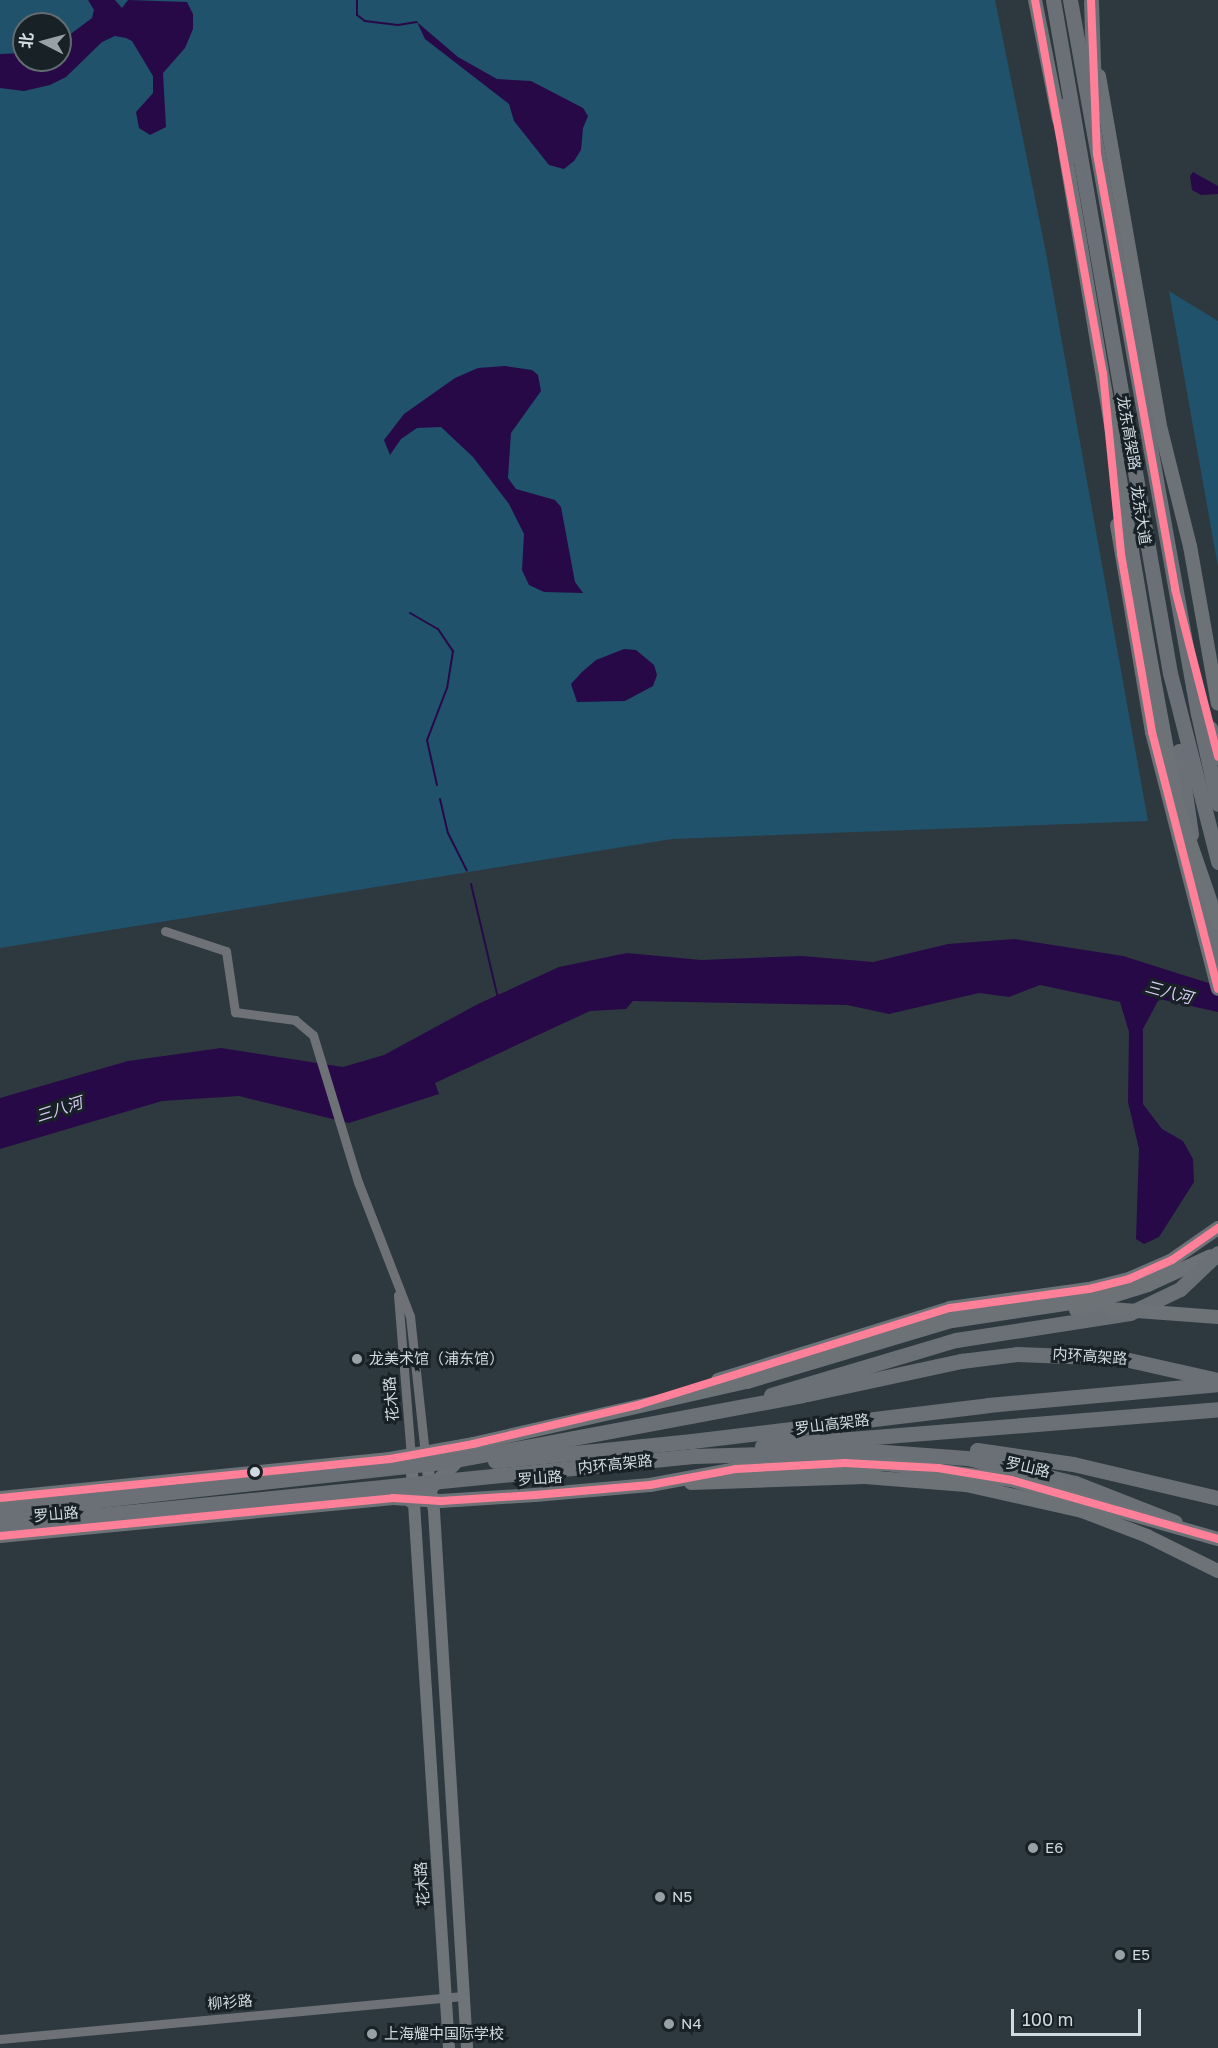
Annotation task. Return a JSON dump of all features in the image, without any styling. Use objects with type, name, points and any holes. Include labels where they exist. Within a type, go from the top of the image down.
[{"type":"highway","name":"龙东高架路","points":[[1070,0],[1175,588],[1218,804]]},
{"type":"highway","points":[[1091,1],[1097,154]]},
{"type":"highway","points":[[1055,7],[1067,160]]},
{"type":"highway","name":"龙东高架路","points":[[1055,7],[1170,673],[1218,862]]},
{"type":"highway","points":[[1175,588],[1218,757]]},
{"type":"highway","points":[[1170,673],[1189,825],[1216,951]]},
{"type":"highway","points":[[690,1417],[956,1340],[1004,1331],[1095,1321],[1130,1313],[1179,1289],[1218,1252]]},
{"type":"highway","name":"内环高架路","points":[[0,1511],[445,1462],[690,1417],[961,1361],[1017,1354],[1120,1358],[1218,1382]]},
{"type":"highway","name":"罗山高架路","points":[[693,1449],[1070,1398],[1218,1382]]},
{"type":"highway","name":"罗山高架路","points":[[445,1462],[741,1448],[1218,1409]]},
{"type":"highway","points":[[848,1438],[1005,1453],[1102,1470],[1218,1498]]},
{"type":"highway","name":"内环高架路","points":[[0,1524],[693,1449],[871,1451],[990,1462],[1105,1494],[1218,1541]]},
{"type":"main road","name":"龙东大道","points":[[1035,0],[1067,160],[1113,448],[1174,795],[1218,924]]},
{"type":"main road","points":[[1091,1],[1106,122],[1157,409],[1190,546],[1218,704]]},
{"type":"main road","points":[[1113,448],[1123,566],[1152,732],[1218,989]]},
{"type":"main road","points":[[638,1405],[950,1308],[1089,1289],[1129,1279],[1172,1260],[1218,1228]]},
{"type":"main road","points":[[6,1497],[411,1456],[472,1444],[747,1382],[927,1327],[1126,1292],[1186,1269],[1218,1252]]},
{"type":"main road","points":[[1010,1312],[1110,1309],[1218,1317]]},
{"type":"main road","points":[[431,1495],[472,1444]]},
{"type":"main road","name":"花木路","points":[[425,1453],[431,1495],[467,2048]]},
{"type":"main road","name":"花木路","points":[[411,1456],[411,1501],[449,2048]]},
{"type":"main road","name":"罗山路","points":[[0,1536],[393,1498],[411,1501],[431,1495],[650,1485],[736,1468],[886,1464],[1011,1480],[1218,1541]]},
{"type":"main road","points":[[650,1485],[865,1477],[966,1485],[1083,1511],[1147,1536],[1218,1571]]},
{"type":"street","points":[[165,931],[226,951],[235,1012],[295,1020],[313,1035],[343,1135],[398,1292]]},
{"type":"street","name":"花木路","points":[[398,1292],[410,1316],[415,1340],[425,1453]]},
{"type":"street","name":"花木路","points":[[398,1292],[411,1456]]},
{"type":"street","name":"柳衫路","points":[[0,2039],[463,1996]]},
{"type":"shaded area","points":[[0,0],[995,0],[1046,253],[1148,821],[672,839],[0,948]]},
{"type":"shaded area","points":[[1169,291],[1218,321],[1218,567]]},
{"type":"water","points":[[88,0],[115,0],[122,8],[128,0],[187,2],[193,14],[193,29],[185,48],[163,73],[166,127],[150,135],[139,128],[136,112],[153,93],[153,76],[132,41],[115,36],[102,42],[72,71],[72,33],[92,18],[94,10]]},
{"type":"water","points":[[417,22],[458,57],[497,79],[531,81],[583,108],[588,116],[583,128],[581,150],[574,161],[564,169],[549,165],[514,121],[509,104],[425,39]]},
{"type":"water","points":[[0,54],[12,54],[12,72],[71,72],[50,85],[24,91],[0,88]]},
{"type":"water","points":[[1193,172],[1218,186],[1218,194],[1201,195],[1192,190],[1190,176]]},
{"type":"water","points":[[505,366],[532,370],[538,375],[541,391],[511,433],[508,478],[516,489],[555,500],[561,507],[575,582],[583,593],[544,592],[529,585],[522,570],[524,534],[509,504],[473,457],[441,427],[417,428],[401,439],[390,455],[384,440],[404,414],[455,378],[478,368]]},
{"type":"water","points":[[624,649],[636,650],[654,665],[657,675],[653,686],[625,701],[577,702],[571,684],[596,660]]},
{"type":"water","name":"三八河","points":[[1014,939],[1123,956],[1218,986],[1218,1012],[1159,999],[1143,1029],[1143,1104],[1162,1129],[1183,1141],[1193,1159],[1194,1182],[1159,1237],[1144,1244],[1136,1239],[1139,1149],[1128,1102],[1129,1032],[1120,1002],[1040,985],[1009,997],[979,993],[889,1014],[847,1005],[633,1001],[626,1009],[590,1011],[435,1083],[439,1094],[349,1123],[239,1096],[162,1101],[0,1149],[0,1098],[128,1061],[221,1048],[343,1067],[384,1055],[478,1004],[559,967],[627,953],[701,960],[802,956],[873,962],[948,944]]},
{"type":"waterway","points":[[357,0],[357,15],[365,21],[398,25],[417,22]]},
{"type":"waterway","points":[[410,613],[438,629],[453,651],[447,688],[427,740],[437,785]]},
{"type":"waterway","points":[[440,799],[448,833],[467,871]]},
{"type":"waterway","points":[[471,884],[498,998]]},
{"type":"transit line","points":[[1035,0],[1103,373],[1121,554],[1152,732],[1218,989]]},
{"type":"transit line","points":[[1091,0],[1097,154],[1175,589],[1218,757]]},
{"type":"transit line","points":[[0,1498],[390,1459],[473,1444],[638,1405],[950,1308],[1089,1289],[1129,1279],[1172,1260],[1218,1228]]},
{"type":"transit line","points":[[0,1536],[393,1498],[441,1501],[535,1495],[650,1485],[736,1469],[845,1463],[938,1468],[1011,1480],[1218,1539]]},
{"type":"place","name":"龙美术馆（浦东馆）","points":[[357,1359]]},
{"type":"place","name":"E6","points":[[1033,1848]]},
{"type":"place","name":"N5","points":[[660,1897]]},
{"type":"place","name":"E5","points":[[1120,1955]]},
{"type":"place","name":"N4","points":[[669,2024]]},
{"type":"place","name":"上海耀中国际学校","points":[[372,2034]]}]
